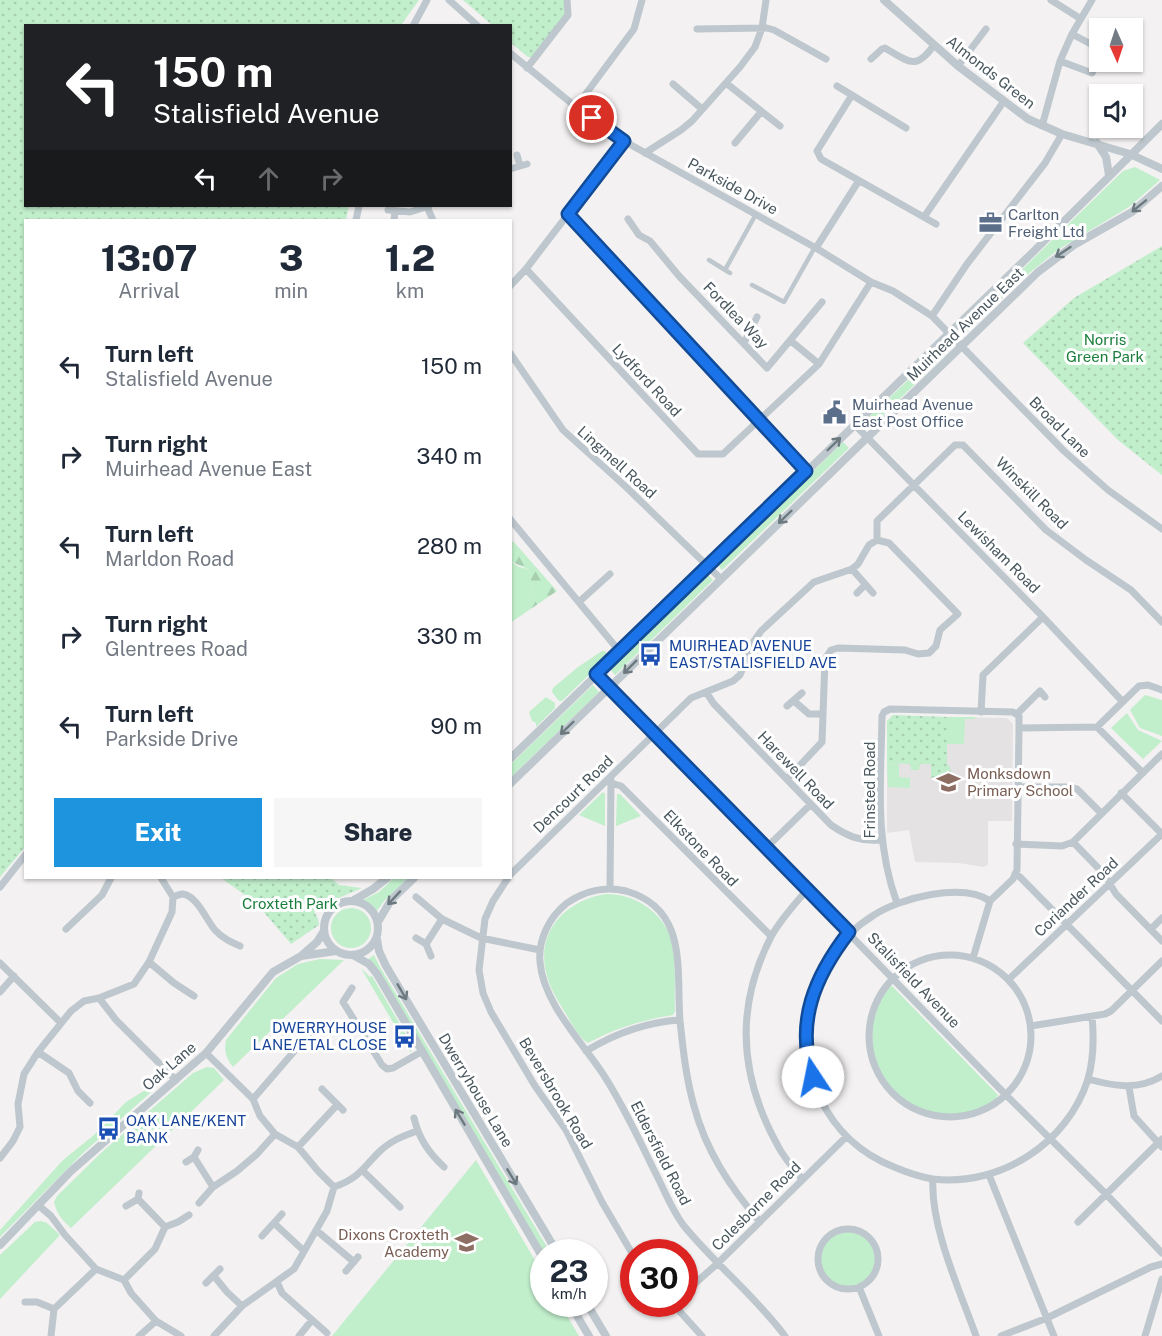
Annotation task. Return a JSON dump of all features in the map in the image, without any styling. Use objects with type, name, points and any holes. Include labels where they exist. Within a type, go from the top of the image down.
[{"type":"street","points":[[414,24],[427,0]]},
{"type":"street","points":[[449,0],[476,24]]},
{"type":"street","points":[[527,68],[568,15],[567,0]]},
{"type":"street","points":[[576,106],[634,29],[642,0]]},
{"type":"street","points":[[645,153],[681,130],[726,83],[755,47],[762,28],[766,0]]},
{"type":"street","name":"Almonds Green","points":[[884,0],[958,66],[1028,119],[1062,134],[1130,154],[1162,169]]},
{"type":"street","points":[[1051,0],[1081,19]]},
{"type":"street","points":[[1042,126],[1060,61],[1072,33],[1092,0]]},
{"type":"street","points":[[697,29],[762,28],[774,30],[826,60]]},
{"type":"street","points":[[958,66],[986,29]]},
{"type":"street","points":[[1072,33],[1089,43]]},
{"type":"street","points":[[871,59],[882,48],[885,48],[908,61],[918,62],[925,58],[934,45]]},
{"type":"street","name":"Parkside Drive","points":[[512,55],[624,141],[816,247],[871,282],[893,291],[932,316],[950,332]]},
{"type":"street","points":[[1060,61],[1089,71]]},
{"type":"street","points":[[726,83],[780,126]]},
{"type":"street","points":[[673,84],[702,109]]},
{"type":"street","points":[[837,86],[906,128]]},
{"type":"street","points":[[852,95],[817,151],[821,159],[858,182],[936,224]]},
{"type":"street","points":[[924,217],[1004,101]]},
{"type":"street","points":[[735,143],[761,112]]},
{"type":"street","name":"Muirhead Avenue East","points":[[512,757],[1162,124]]},
{"type":"street","points":[[932,316],[967,264],[1045,163],[1062,134]]},
{"type":"street","points":[[512,284],[526,269],[624,141]]},
{"type":"street","points":[[1097,143],[1106,158],[1109,175]]},
{"type":"street","points":[[512,168],[523,165],[517,155]]},
{"type":"street","points":[[752,285],[784,302],[858,182]]},
{"type":"street","name":"Muirhead Avenue East","points":[[512,782],[1038,272],[1056,257],[1132,212],[1162,186]]},
{"type":"street","points":[[394,219],[391,210],[410,212],[425,207]]},
{"type":"street","points":[[568,214],[806,471]]},
{"type":"street","points":[[709,260],[728,271],[756,214]]},
{"type":"street","name":"Fordlea Way","points":[[628,219],[639,235],[650,241],[679,276],[767,368],[822,302]]},
{"type":"street","name":"Lydford Road","points":[[526,269],[698,454],[723,454],[819,364],[871,282]]},
{"type":"street","points":[[744,343],[757,317]]},
{"type":"street","name":"Broad Lane","points":[[950,332],[1064,451],[1107,490],[1162,529]]},
{"type":"street","points":[[791,341],[819,364]]},
{"type":"street","name":"Lingmell Road","points":[[512,355],[562,430],[625,486],[721,579]]},
{"type":"street","name":"Lewisham Road","points":[[854,424],[1123,702]]},
{"type":"street","name":"Winskill Road","points":[[877,540],[878,521],[955,445],[963,445],[1046,530],[1131,590],[1162,622]]},
{"type":"street","points":[[513,530],[580,601],[620,652]]},
{"type":"street","points":[[787,779],[822,742],[825,659],[831,650],[838,648],[905,650],[918,654],[929,653],[936,646],[940,630],[958,614],[889,543],[877,540],[869,545],[858,564],[852,569],[873,593]]},
{"type":"street","name":"Dencourt Road","points":[[512,873],[610,780],[691,698],[733,681],[740,675],[754,641],[761,631],[814,582],[852,569]]},
{"type":"street","points":[[580,601],[610,574]]},
{"type":"street","points":[[857,593],[865,585]]},
{"type":"street","points":[[1043,617],[983,675],[981,712],[1015,713],[1040,691],[1045,697]]},
{"type":"street","name":"Stalisfield Avenue","points":[[596,674],[1162,1253]]},
{"type":"street","points":[[1019,728],[1097,727],[1144,685],[1162,690]]},
{"type":"street","name":"Harewell Road","points":[[706,692],[714,704],[831,825],[859,839],[881,840]]},
{"type":"street","points":[[788,706],[802,693]]},
{"type":"street","points":[[794,701],[809,714],[823,714]]},
{"type":"street","name":"Frinsted Road","points":[[897,903],[888,877],[881,840],[882,716],[890,709],[981,712]]},
{"type":"street","points":[[973,958],[990,901],[1015,874],[1019,716],[1015,713]]},
{"type":"street","points":[[1097,727],[1143,773]]},
{"type":"street","points":[[1017,844],[1062,846],[1072,842],[1162,754]]},
{"type":"street","points":[[610,780],[610,888]]},
{"type":"street","name":"Elkstone Road","points":[[610,780],[621,786],[771,936]]},
{"type":"street","points":[[1018,787],[1071,787],[1077,789],[1101,813]]},
{"type":"street","points":[[1121,793],[1162,834]]},
{"type":"street","points":[[765,848],[810,805]]},
{"type":"street","name":"Coriander Road","points":[[1008,979],[1162,834]]},
{"type":"street","points":[[1072,842],[1116,894],[1162,941]]},
{"type":"street","points":[[0,887],[24,857]]},
{"type":"street","points":[[1015,874],[1162,1022]]},
{"type":"street","points":[[66,929],[102,895],[110,879]]},
{"type":"street","points":[[0,1158],[20,1127],[18,1104],[24,1074],[38,1052],[71,1011],[84,1001],[99,998],[134,984],[149,962],[172,912],[173,897],[162,879]]},
{"type":"street","points":[[386,879],[354,900],[336,905],[328,913],[324,922],[324,931],[326,939],[336,951],[352,955],[368,949],[377,939],[378,921],[390,900],[413,879]]},
{"type":"street","name":"Dencourt Road","points":[[481,938],[485,919],[507,879]]},
{"type":"street","points":[[680,1020],[649,1024],[623,1032],[586,1051],[561,1015],[545,985],[540,970],[540,950],[548,926],[562,907],[580,895],[610,888],[629,892],[644,899],[658,910],[669,926],[675,938],[677,953],[680,1020],[688,1083],[701,1129],[713,1157],[737,1195],[760,1222]]},
{"type":"street","points":[[802,1179],[775,1140],[762,1115],[748,1071],[745,1023],[756,972],[771,936],[807,890]]},
{"type":"street","points":[[990,901],[985,897],[948,893],[924,895],[897,903],[879,911],[849,932],[830,957],[818,979],[807,1025],[808,1064],[828,1113],[846,1137],[882,1162],[907,1173],[933,1179],[963,1179],[989,1175],[1022,1160],[1051,1140],[1074,1108],[1088,1079],[1093,1051],[1092,1016]]},
{"type":"street","points":[[173,897],[183,894],[190,898],[200,907],[216,931],[240,946]]},
{"type":"street","points":[[416,897],[442,919],[481,938],[540,950]]},
{"type":"street","points":[[354,900],[369,907],[378,921]]},
{"type":"street","points":[[1151,929],[1162,918]]},
{"type":"street","points":[[426,944],[442,919]]},
{"type":"street","name":"Oak Lane","points":[[0,1245],[80,1163],[206,1053],[273,972],[301,956],[317,942],[324,931]]},
{"type":"street","points":[[416,938],[426,944],[431,956]]},
{"type":"street","name":"Beversbrook Road","points":[[481,938],[478,970],[483,993],[491,1012],[566,1130],[602,1202],[624,1239]]},
{"type":"street","name":"Dwerryhouse Lane","points":[[377,939],[379,951],[386,966],[549,1239]]},
{"type":"street","name":"Oak Lane","points":[[301,956],[336,951]]},
{"type":"street","name":"Dwerryhouse Lane","points":[[352,955],[369,964],[377,974],[532,1239]]},
{"type":"street","points":[[945,955],[973,958],[993,967],[1008,979],[1025,1004],[1031,1026],[1031,1048],[1025,1068],[1013,1088],[984,1111],[949,1118],[921,1113],[893,1095],[873,1065],[868,1033],[875,1004],[892,977],[908,966],[931,957],[945,955]]},
{"type":"street","points":[[1031,1026],[1111,1011],[1162,961]]},
{"type":"street","points":[[149,962],[194,996]]},
{"type":"street","points":[[0,963],[61,1023]]},
{"type":"street","points":[[0,992],[14,976]]},
{"type":"street","points":[[352,988],[343,1002],[382,1065],[387,1069],[393,1068],[421,1052]]},
{"type":"street","points":[[99,998],[116,1020],[176,1080]]},
{"type":"street","points":[[253,1099],[310,1033]]},
{"type":"street","name":"Eldersfield Road","points":[[586,1051],[604,1076],[634,1130],[682,1224],[785,1336]]},
{"type":"street","points":[[38,1052],[69,1073],[78,1091],[90,1102]]},
{"type":"street","points":[[206,1053],[253,1099],[260,1116],[275,1134],[298,1147],[334,1187]]},
{"type":"street","points":[[1088,1079],[1129,1087],[1141,1085],[1162,1076]]},
{"type":"street","points":[[1078,1222],[1161,1143],[1134,1116],[1129,1087]]},
{"type":"street","points":[[298,1147],[340,1107],[322,1089]]},
{"type":"street","points":[[414,1118],[417,1131],[429,1153],[444,1167]]},
{"type":"street","points":[[334,1187],[348,1182],[363,1171],[380,1151],[396,1139],[417,1131]]},
{"type":"street","points":[[199,1203],[213,1187],[237,1172],[257,1154],[275,1134]]},
{"type":"street","name":"Colesborne Road","points":[[698,1281],[846,1137]]},
{"type":"street","points":[[186,1162],[194,1157],[198,1150]]},
{"type":"street","points":[[194,1157],[213,1187]]},
{"type":"street","points":[[363,1171],[400,1206]]},
{"type":"street","points":[[989,1175],[1054,1336]]},
{"type":"street","points":[[933,1179],[933,1198],[941,1236],[976,1336]]},
{"type":"street","points":[[214,1336],[242,1306],[294,1269],[327,1211],[334,1187]]},
{"type":"street","points":[[126,1206],[138,1196],[165,1227]]},
{"type":"street","points":[[38,1205],[51,1216],[96,1269],[124,1280],[131,1293],[156,1321],[181,1336]]},
{"type":"street","points":[[261,1236],[282,1214]]},
{"type":"street","points":[[124,1280],[155,1249],[165,1227],[189,1215]]},
{"type":"street","points":[[274,1223],[304,1251]]},
{"type":"street","points":[[840,1229],[862,1232],[876,1247],[879,1257],[877,1268],[867,1283],[859,1287],[846,1289],[836,1286],[828,1281],[819,1267],[818,1256],[824,1241],[840,1229]]},
{"type":"street","points":[[316,1230],[356,1260],[346,1271]]},
{"type":"street","points":[[1001,1336],[1047,1318],[1162,1263]]},
{"type":"street","points":[[51,1336],[54,1309],[96,1269]]},
{"type":"street","points":[[206,1283],[220,1269]]},
{"type":"street","points":[[214,1276],[242,1306]]},
{"type":"street","points":[[1145,1336],[1162,1279]]},
{"type":"street","points":[[277,1282],[282,1293],[327,1333]]},
{"type":"street","points":[[859,1287],[879,1336]]},
{"type":"street","points":[[25,1302],[37,1302],[54,1309]]},
{"type":"street","points":[[578,1317],[589,1336]]},
{"type":"street","points":[[595,1317],[606,1336]]},
{"type":"street","points":[[685,1317],[702,1336]]},
{"type":"street","points":[[298,1336],[312,1320]]},
{"type":"street","points":[[139,1336],[156,1321]]},
{"type":"shaded area","name":"Monksdown Primary School","points":[[893,716],[1007,718],[1013,724],[1012,821],[988,821],[988,865],[983,867],[959,863],[915,862],[909,830],[887,833],[887,721]]},
{"type":"green space","points":[[0,0],[419,0],[402,24],[24,24],[24,207],[349,207],[346,219],[24,219],[24,848],[0,877]]},
{"type":"green space","points":[[463,0],[565,0],[566,14],[533,57],[528,57],[512,44],[512,24],[491,24]]},
{"type":"green space","points":[[1135,167],[1160,180],[1129,207],[1059,249],[1028,274],[966,332],[963,327],[1123,171]]},
{"type":"green space","name":"Norris Green Park","points":[[1162,246],[1162,475],[1118,440],[1023,343],[1074,298]]},
{"type":"green space","points":[[944,346],[949,351],[875,423],[868,418]]},
{"type":"green space","points":[[843,442],[849,448],[722,570],[718,565]]},
{"type":"green space","points":[[512,542],[557,591],[512,622],[512,612],[523,611],[528,601],[531,580],[528,569],[512,562]]},
{"type":"green space","points":[[512,562],[528,569],[530,575],[531,591],[523,612],[512,612]]},
{"type":"green space","points":[[707,574],[713,580],[615,675],[610,669]]},
{"type":"green space","points":[[602,651],[606,651],[606,655],[597,667],[562,701],[559,701],[552,692],[553,688]]},
{"type":"green space","points":[[593,685],[599,692],[512,776],[512,763]]},
{"type":"green space","points":[[1145,695],[1162,700],[1162,736],[1140,728],[1130,710]]},
{"type":"green space","points":[[546,697],[555,703],[555,708],[536,727],[529,712]]},
{"type":"green space","points":[[1127,713],[1138,730],[1162,741],[1143,759],[1111,728]]},
{"type":"green space","points":[[893,715],[947,717],[947,765],[952,775],[931,778],[931,764],[920,764],[919,770],[911,770],[910,764],[887,763],[887,721]]},
{"type":"green space","points":[[947,717],[975,717],[975,719],[965,719],[964,744],[947,744]]},
{"type":"green space","points":[[887,763],[899,764],[899,777],[910,778],[910,788],[888,787]]},
{"type":"green space","points":[[603,792],[605,794],[605,826],[579,815]]},
{"type":"green space","points":[[617,794],[620,794],[641,816],[616,826]]},
{"type":"green space","name":"Croxteth Park","points":[[222,879],[332,879],[339,885],[362,888],[327,903],[323,901],[315,907],[314,911],[319,925],[291,944],[256,903]]},
{"type":"green space","points":[[393,879],[407,879],[376,912],[363,900],[379,892]]},
{"type":"green space","points":[[606,894],[627,897],[646,906],[667,930],[674,957],[675,1011],[673,1015],[629,1025],[588,1043],[576,1030],[557,999],[547,978],[544,957],[550,930],[567,910],[592,897]]},
{"type":"green space","points":[[351,908],[365,914],[371,928],[365,942],[351,948],[337,942],[331,928],[337,914]]},
{"type":"green space","points":[[374,955],[542,1239],[535,1239],[368,959]]},
{"type":"green space","points":[[320,959],[344,960],[233,1067],[226,1054],[226,1040],[276,978],[298,964]]},
{"type":"green space","points":[[361,968],[370,977],[372,976],[412,1045],[411,1053]]},
{"type":"green space","points":[[892,986],[998,1095],[993,1102],[981,1109],[954,1116],[928,1113],[906,1102],[888,1085],[877,1063],[872,1039],[876,1013],[889,987]]},
{"type":"green space","points":[[207,1067],[214,1068],[224,1080],[71,1228],[57,1210],[54,1202],[57,1196],[102,1152],[193,1073]]},
{"type":"green space","points":[[157,1070],[161,1080],[159,1085],[82,1154],[0,1237],[0,1230],[63,1160],[94,1135],[126,1102],[155,1084]]},
{"type":"green space","name":"Dixons Croxteth Academy","points":[[476,1160],[530,1252],[530,1317],[568,1317],[579,1336],[332,1336]]},
{"type":"green space","points":[[35,1222],[47,1223],[60,1235],[0,1299],[0,1255]]},
{"type":"green space","points":[[843,1232],[853,1232],[863,1236],[871,1244],[875,1259],[871,1274],[863,1282],[853,1286],[843,1286],[833,1282],[825,1274],[821,1264],[821,1254],[825,1244],[833,1236]]},
{"type":"place","name":"Carlton Freight Ltd","points":[[990,223]]},
{"type":"place","name":"Muirhead Avenue East Post Office","points":[[834,413]]},
{"type":"place","name":"MUIRHEAD AVENUE EAST/STALISFIELD AVE","points":[[651,654]]},
{"type":"place","name":"Monksdown Primary School","points":[[949,782]]},
{"type":"place","name":"DWERRYHOUSE LANE/ETAL CLOSE","points":[[405,1036]]},
{"type":"place","name":"OAK LANE/KENT BANK","points":[[108,1129]]},
{"type":"place","name":"Dixons Croxteth Academy","points":[[467,1243]]},
{"type":"route","points":[[592,118],[624,141],[568,214],[806,471],[596,674],[849,932],[830,957],[818,979],[810,1003],[807,1046],[808,1064],[813,1077]]}]
